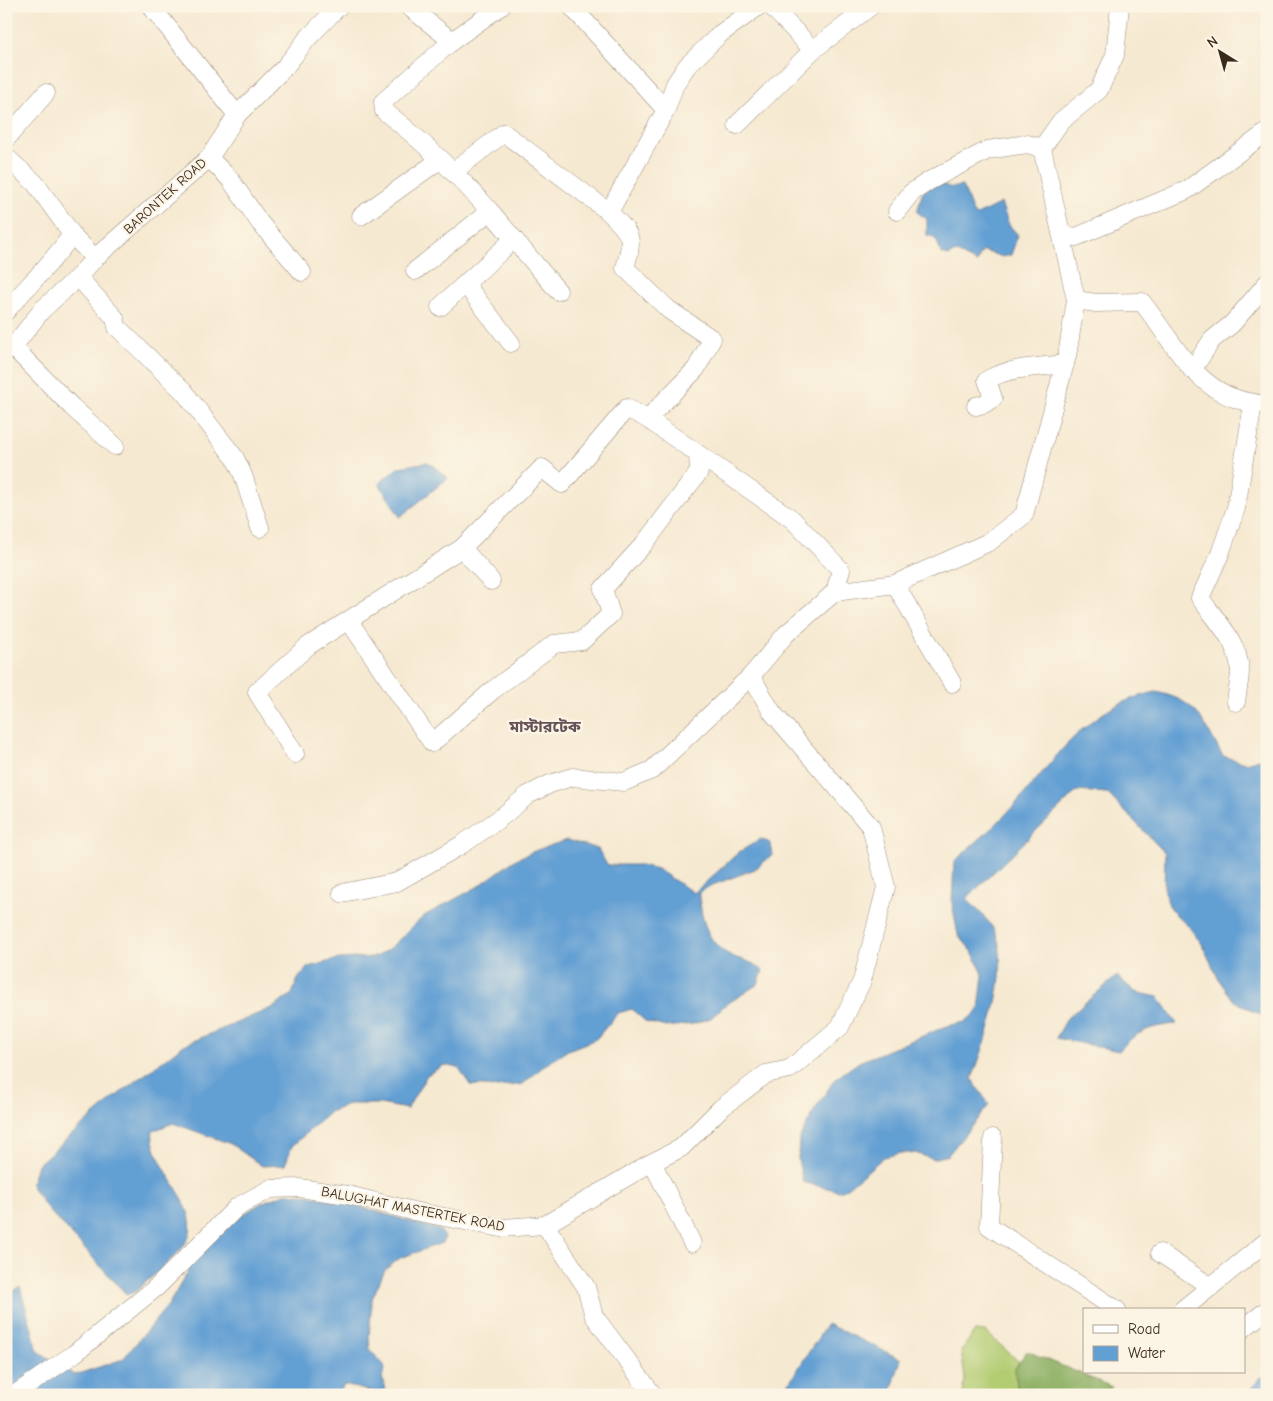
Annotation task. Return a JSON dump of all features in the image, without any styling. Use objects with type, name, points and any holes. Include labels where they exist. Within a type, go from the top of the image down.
[{"type":"street","points":[[151,6],[237,115]]},
{"type":"street","name":"BARONTEK ROAD","points":[[115,446],[72,407],[13,346],[42,310],[78,277],[95,258],[162,202],[209,158],[237,115],[285,67],[307,39],[339,6]]},
{"type":"street","points":[[408,6],[452,41]]},
{"type":"street","points":[[501,6],[452,41],[383,102],[382,107],[384,111],[416,135],[454,171],[558,291]]},
{"type":"street","points":[[571,6],[666,110]]},
{"type":"street","points":[[609,212],[666,110],[675,84],[687,66],[720,34],[760,6]]},
{"type":"street","points":[[771,6],[813,50]]},
{"type":"street","points":[[737,125],[813,50],[871,6]]},
{"type":"street","points":[[342,893],[397,882],[463,844],[499,819],[528,795],[550,784],[572,777],[624,782],[652,770],[751,676],[786,634],[835,592],[895,584],[989,542],[1024,515],[1065,364],[1076,300],[1063,235],[1042,148],[1061,121],[1099,90],[1115,55],[1120,6]]},
{"type":"street","points":[[6,139],[46,92]]},
{"type":"street","points":[[1063,235],[1076,237],[1187,190],[1267,132]]},
{"type":"street","points":[[454,171],[504,133],[609,212],[626,230],[632,244],[625,268],[669,310],[712,339],[696,369],[649,420]]},
{"type":"street","points":[[897,211],[911,193],[929,181],[988,150],[1027,144],[1042,148]]},
{"type":"street","points":[[6,157],[35,182],[72,234],[95,258]]},
{"type":"street","points":[[209,158],[230,179],[265,229],[302,272]]},
{"type":"street","points":[[361,216],[441,159]]},
{"type":"street","points":[[415,271],[490,211]]},
{"type":"street","points":[[6,311],[53,261],[72,234]]},
{"type":"street","points":[[440,307],[514,239]]},
{"type":"street","points":[[78,277],[115,318],[116,328],[184,392],[235,458],[243,475],[260,528]]},
{"type":"street","points":[[1192,370],[1197,359],[1212,340],[1232,324],[1267,283]]},
{"type":"street","points":[[466,285],[512,343]]},
{"type":"street","points":[[1076,300],[1096,303],[1142,302],[1198,376],[1233,400],[1260,404],[1236,508],[1220,554],[1200,598],[1236,650],[1240,671],[1236,702]]},
{"type":"street","points":[[976,406],[984,404],[993,398],[987,380],[992,377],[1065,364]]},
{"type":"street","points":[[295,754],[257,692],[308,646],[462,548],[542,468],[562,484],[627,408],[649,420],[792,518],[841,570],[835,592]]},
{"type":"street","points":[[349,621],[432,743],[493,690],[554,644],[582,641],[611,614],[603,589],[644,544],[699,472],[698,455]]},
{"type":"street","points":[[462,548],[491,581]]},
{"type":"street","points":[[895,584],[952,683]]},
{"type":"street","name":"BALUGHAT MASTERTEK ROAD","points":[[14,1395],[74,1354],[158,1286],[237,1207],[270,1189],[300,1188],[348,1195],[413,1211],[501,1228],[545,1225],[682,1148],[720,1109],[766,1074],[790,1069],[840,1027],[862,981],[886,887],[871,827],[772,712],[751,676]]},
{"type":"street","points":[[994,1138],[989,1226],[1114,1308]]},
{"type":"street","points":[[653,1164],[692,1243]]},
{"type":"street","points":[[545,1225],[586,1287],[594,1316],[653,1395]]},
{"type":"street","points":[[1185,1308],[1267,1241]]},
{"type":"street","points":[[1160,1253],[1211,1287]]},
{"type":"street","points":[[1246,1326],[1267,1310]]},
{"type":"green space","points":[[975,1331],[986,1332],[1019,1362],[1015,1368],[1017,1386],[1024,1395],[963,1395],[965,1378],[961,1351]]},
{"type":"green space","points":[[1027,1351],[1112,1387],[1106,1395],[1024,1395],[1017,1386],[1015,1368]]},
{"type":"water","points":[[942,183],[950,187],[962,186],[975,216],[1001,203],[1009,225],[1018,235],[1011,255],[1003,257],[984,251],[980,254],[977,263],[955,252],[948,256],[941,253],[937,241],[932,236],[927,236],[927,219],[917,212],[923,191]]},
{"type":"water","points":[[428,462],[448,478],[400,517],[379,483],[399,467]]},
{"type":"water","points":[[1156,692],[1171,696],[1191,707],[1204,723],[1223,756],[1245,763],[1267,757],[1267,1018],[1234,1001],[1219,980],[1202,944],[1189,927],[1171,910],[1164,892],[1165,853],[1107,793],[1077,791],[967,898],[994,929],[1000,950],[1001,968],[995,1007],[972,1079],[989,1105],[948,1155],[933,1159],[915,1153],[901,1153],[884,1157],[847,1188],[839,1191],[803,1182],[798,1159],[799,1140],[814,1111],[835,1079],[859,1062],[947,1026],[965,1022],[979,1010],[983,974],[972,951],[958,935],[952,903],[954,862],[1005,815],[1054,758],[1088,724],[1108,710],[1130,699]]},
{"type":"water","points":[[761,839],[770,843],[772,855],[755,869],[710,886],[700,892],[703,918],[715,943],[728,954],[754,964],[763,971],[758,984],[724,1006],[711,1018],[693,1024],[666,1027],[646,1022],[632,1009],[618,1013],[596,1039],[568,1050],[545,1065],[523,1084],[497,1087],[470,1085],[459,1068],[444,1065],[427,1075],[407,1109],[380,1104],[349,1104],[330,1112],[292,1146],[285,1165],[262,1166],[231,1144],[173,1123],[153,1131],[154,1144],[159,1158],[183,1201],[189,1216],[190,1229],[182,1248],[136,1291],[127,1295],[46,1207],[31,1185],[37,1165],[115,1097],[184,1045],[274,1007],[292,994],[298,979],[308,967],[339,959],[375,957],[388,950],[424,916],[479,886],[516,859],[567,840],[598,849],[607,865],[642,865],[657,869],[694,893],[739,852]]},
{"type":"water","points":[[1117,976],[1135,992],[1158,997],[1177,1024],[1152,1028],[1138,1034],[1119,1051],[1056,1038],[1068,1017]]},
{"type":"water","points":[[288,1193],[307,1195],[365,1208],[440,1230],[445,1237],[442,1243],[400,1258],[385,1270],[372,1299],[369,1337],[370,1350],[384,1365],[385,1370],[382,1376],[386,1395],[344,1385],[338,1395],[6,1395],[6,1295],[20,1287],[38,1351],[75,1375],[123,1359],[169,1304],[195,1259],[218,1235],[242,1215],[263,1202]]},
{"type":"water","points":[[827,1324],[901,1359],[890,1395],[781,1395]]},
{"type":"water","points":[[1260,1377],[1267,1378],[1267,1395],[1248,1395]]},
{"type":"district","name":"মাস্টারটেক","points":[[545,727]]}]
